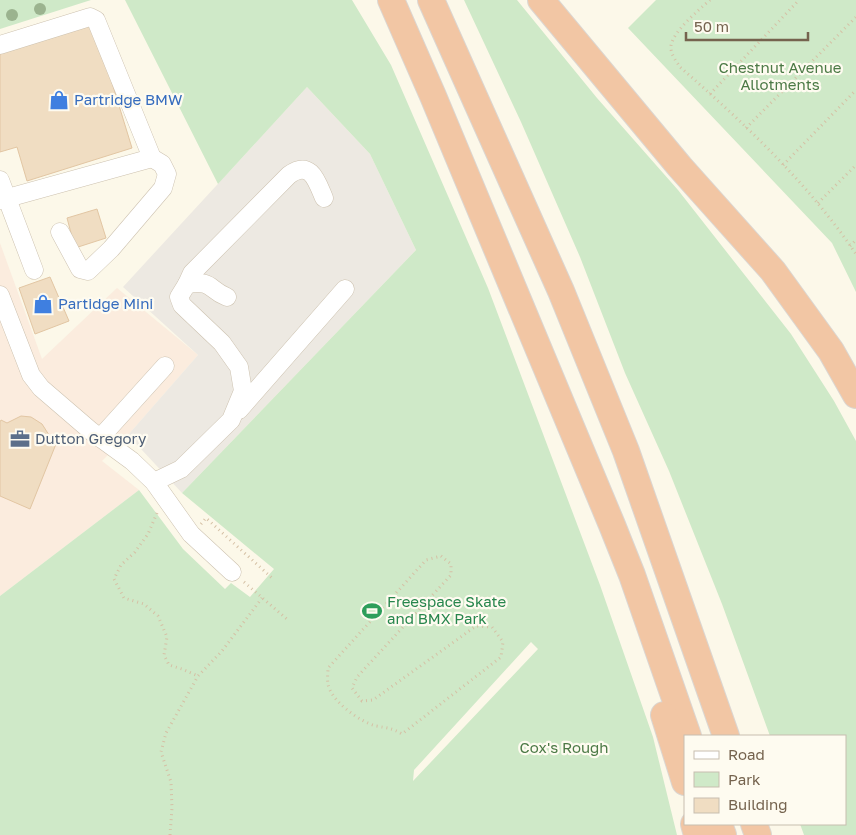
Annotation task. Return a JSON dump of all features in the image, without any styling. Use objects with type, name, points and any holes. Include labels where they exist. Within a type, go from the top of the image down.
[{"type":"highway","points":[[391,0],[612,525],[632,575],[688,735]]},
{"type":"highway","points":[[431,0],[557,282],[622,442],[726,735]]},
{"type":"highway","points":[[541,0],[680,168],[773,271],[831,351],[856,395]]},
{"type":"highway","points":[[612,525],[621,582],[684,779]]},
{"type":"street","points":[[0,44],[90,17],[96,20],[152,158],[162,164],[167,174],[163,188],[111,249],[88,271],[80,269],[60,232]]},
{"type":"street","points":[[3,199],[152,158]]},
{"type":"street","points":[[231,420],[243,391],[239,367],[222,342],[182,305],[178,297],[192,272],[297,169],[305,169],[310,172],[324,198]]},
{"type":"street","points":[[0,180],[3,199],[34,270]]},
{"type":"street","points":[[186,284],[202,282],[210,285],[220,294],[227,297]]},
{"type":"street","points":[[154,482],[181,469],[231,420],[344,289]]},
{"type":"street","points":[[0,295],[31,375],[41,388],[100,438],[132,461],[154,482],[191,534],[232,572]]},
{"type":"street","points":[[100,438],[115,412],[165,366]]},
{"type":"path","points":[[710,0],[674,38],[670,47],[673,56],[680,67],[783,165],[818,204],[856,254]]},
{"type":"path","points":[[710,94],[799,0]]},
{"type":"path","points":[[746,128],[856,17]]},
{"type":"path","points":[[783,165],[856,90]]},
{"type":"path","points":[[818,204],[856,166]]},
{"type":"path","points":[[850,246],[856,240]]},
{"type":"path","points":[[160,508],[148,534],[135,552],[121,565],[114,580],[124,598],[144,604],[158,616],[167,637],[164,655],[168,665],[182,668],[198,676]]},
{"type":"path","points":[[191,534],[206,518],[272,578]]},
{"type":"path","points":[[442,556],[451,564],[451,575],[358,677],[352,688],[362,701],[373,700],[476,626],[492,627],[503,642],[501,657],[402,734],[392,728],[375,726],[356,717],[338,701],[328,685],[328,668],[426,560],[442,556]]},
{"type":"path","points":[[232,572],[288,620]]},
{"type":"path","points":[[170,835],[172,782],[161,752],[166,732],[198,676],[222,651],[262,598]]},
{"type":"shaded area","points":[[307,87],[370,154],[416,250],[182,493],[128,435],[198,355],[123,287]]},
{"type":"shaded area","points":[[0,243],[42,359],[117,288],[198,355],[128,435],[102,461],[139,490],[0,596]]},
{"type":"green space","points":[[0,0],[91,0],[0,29]]},
{"type":"green space","name":"Cox's Rough","points":[[125,0],[352,0],[391,65],[488,288],[600,585],[653,737],[677,835],[0,835],[0,596],[139,490],[183,549],[225,589],[231,583],[250,597],[274,569],[182,493],[416,250],[370,154],[307,87],[218,184]],"holes":[[[531,642],[538,649],[413,781],[414,770]]]},
{"type":"green space","points":[[464,0],[517,0],[597,98],[678,190],[791,334],[834,401],[856,441],[856,835],[804,835],[800,825],[846,825],[846,735],[770,735],[722,604],[669,471],[625,373],[580,257],[521,122]]},
{"type":"green space","name":"Chestnut Avenue Allotments","points":[[656,0],[856,0],[856,292],[832,243],[628,28]]},
{"type":"building","name":"Partridge BMW","points":[[94,24],[132,148],[27,181],[17,147],[0,152],[0,53]]},
{"type":"building","points":[[97,209],[106,238],[75,248],[67,218]]},
{"type":"building","name":"Partidge Mini","points":[[50,277],[69,321],[35,334],[19,288]]},
{"type":"building","points":[[21,416],[31,417],[42,424],[49,435],[50,441],[56,444],[30,509],[0,496],[0,422],[1,420],[7,423]]},
{"type":"place","name":"Partridge BMW","points":[[59,100]]},
{"type":"place","name":"Partidge Mini","points":[[43,304]]},
{"type":"place","name":"Dutton Gregory","points":[[20,439]]},
{"type":"place","name":"Freespace Skate and BMX Park","points":[[372,611]]}]
